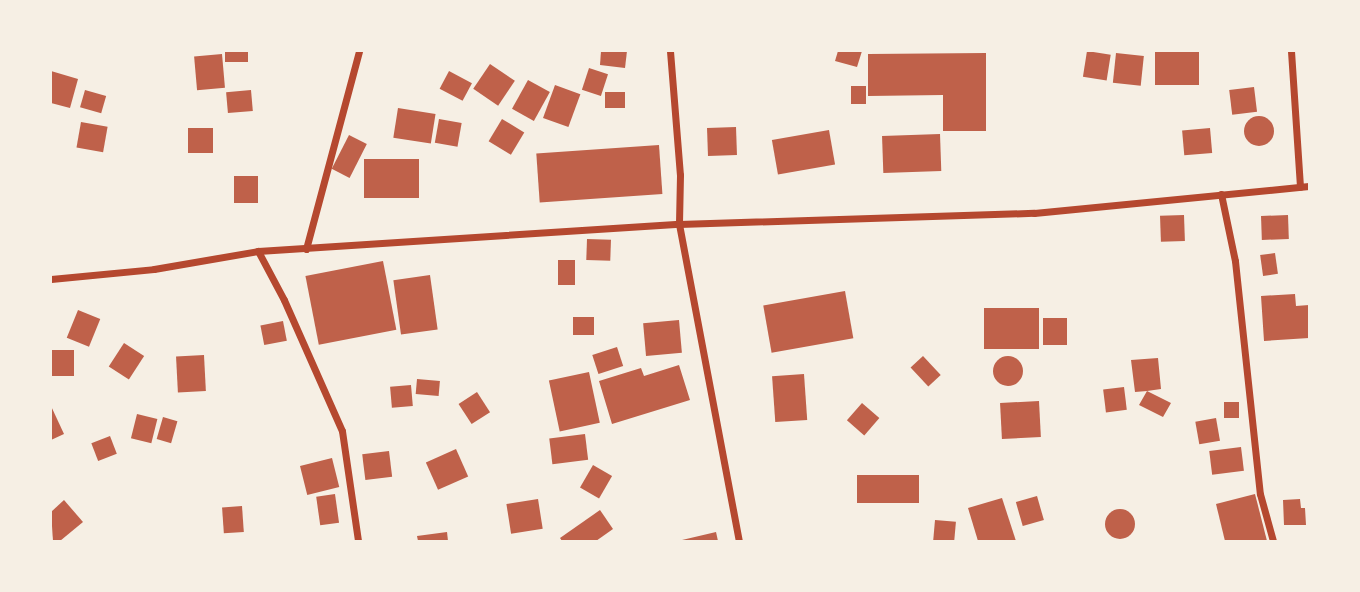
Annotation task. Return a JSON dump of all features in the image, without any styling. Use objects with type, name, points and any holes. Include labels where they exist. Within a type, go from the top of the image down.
[{"type":"street","points":[[306,249],[359,51]]},
{"type":"street","points":[[670,51],[680,175],[679,224],[739,541]]},
{"type":"street","points":[[1291,51],[1300,187]]},
{"type":"street","points":[[51,279],[154,269],[258,251],[679,224],[1034,213],[1309,186]]},
{"type":"street","points":[[1221,194],[1235,261],[1260,494],[1273,541]]},
{"type":"street","points":[[258,251],[284,300],[342,431],[358,541]]},
{"type":"building","points":[[225,51],[248,51],[248,62],[225,62]]},
{"type":"building","points":[[601,51],[627,51],[625,68],[600,65]]},
{"type":"building","points":[[838,51],[862,51],[857,67],[835,61]]},
{"type":"building","points":[[1087,51],[1111,55],[1107,80],[1083,77]]},
{"type":"building","points":[[1155,51],[1199,51],[1199,85],[1155,85]]},
{"type":"building","points":[[986,53],[986,131],[943,131],[943,95],[868,96],[868,54]]},
{"type":"building","points":[[1116,53],[1144,56],[1141,86],[1113,83]]},
{"type":"building","points":[[222,54],[225,88],[197,90],[194,56]]},
{"type":"building","points":[[490,64],[515,81],[498,106],[473,89]]},
{"type":"building","points":[[589,68],[608,74],[601,96],[582,90]]},
{"type":"building","points":[[51,71],[78,79],[70,108],[51,103]]},
{"type":"building","points":[[449,71],[472,83],[463,101],[440,89]]},
{"type":"building","points":[[528,80],[550,92],[534,121],[512,109]]},
{"type":"building","points":[[555,85],[580,94],[568,127],[543,118]]},
{"type":"building","points":[[851,86],[866,86],[866,104],[851,104]]},
{"type":"building","points":[[1254,87],[1257,112],[1232,115],[1229,90]]},
{"type":"building","points":[[85,90],[106,96],[101,113],[80,107]]},
{"type":"building","points":[[251,90],[253,111],[228,113],[226,92]]},
{"type":"building","points":[[605,92],[625,92],[625,108],[605,108]]},
{"type":"building","points":[[398,108],[436,114],[431,144],[393,138]]},
{"type":"building","points":[[1259,116],[1269,121],[1274,131],[1269,141],[1259,146],[1249,141],[1244,131],[1249,121]]},
{"type":"building","points":[[439,119],[462,123],[457,147],[435,143]]},
{"type":"building","points":[[502,119],[524,132],[511,155],[489,141]]},
{"type":"building","points":[[81,122],[108,127],[103,152],[76,148]]},
{"type":"building","points":[[736,127],[737,155],[708,156],[707,128]]},
{"type":"building","points":[[188,128],[213,128],[213,153],[188,153]]},
{"type":"building","points":[[1210,128],[1212,153],[1184,155],[1182,130]]},
{"type":"building","points":[[829,130],[835,164],[778,175],[772,140]]},
{"type":"building","points":[[940,134],[941,171],[883,173],[882,136]]},
{"type":"building","points":[[349,135],[367,144],[350,178],[332,169]]},
{"type":"building","points":[[659,145],[662,194],[540,202],[536,154]]},
{"type":"building","points":[[364,159],[419,159],[419,198],[364,198]]},
{"type":"building","points":[[234,176],[258,176],[258,203],[234,203]]},
{"type":"building","points":[[1184,215],[1185,241],[1161,242],[1160,216]]},
{"type":"building","points":[[1288,215],[1289,239],[1262,240],[1261,216]]},
{"type":"building","points":[[587,239],[611,240],[610,261],[586,260]]},
{"type":"building","points":[[1275,253],[1278,274],[1263,276],[1260,255]]},
{"type":"building","points":[[558,260],[575,260],[575,285],[558,285]]},
{"type":"building","points":[[383,261],[396,330],[319,345],[305,276]]},
{"type":"building","points":[[430,275],[438,329],[401,335],[393,280]]},
{"type":"building","points":[[845,291],[853,338],[772,353],[763,305]]},
{"type":"building","points":[[1295,294],[1296,306],[1309,305],[1309,338],[1264,341],[1261,296]]},
{"type":"building","points":[[984,308],[1039,308],[1039,349],[984,349]]},
{"type":"building","points":[[78,310],[100,319],[89,347],[67,338]]},
{"type":"building","points":[[573,317],[594,317],[594,335],[573,335]]},
{"type":"building","points":[[1043,318],[1067,318],[1067,345],[1043,345]]},
{"type":"building","points":[[679,320],[682,353],[646,356],[643,323]]},
{"type":"building","points":[[283,321],[287,341],[264,345],[260,325]]},
{"type":"building","points":[[124,343],[144,356],[129,380],[109,366]]},
{"type":"building","points":[[617,347],[623,366],[598,374],[592,355]]},
{"type":"building","points":[[51,350],[74,350],[74,376],[51,376]]},
{"type":"building","points":[[204,355],[206,391],[178,392],[176,356]]},
{"type":"building","points":[[923,356],[941,375],[928,387],[911,368]]},
{"type":"building","points":[[1008,356],[1014,357],[1022,365],[1022,377],[1014,385],[1008,386],[1002,385],[994,377],[993,371],[994,365],[1002,357]]},
{"type":"building","points":[[1158,358],[1161,389],[1135,392],[1131,360]]},
{"type":"building","points":[[679,365],[690,400],[612,424],[599,381],[641,368],[644,376]]},
{"type":"building","points":[[589,372],[600,423],[560,431],[549,381]]},
{"type":"building","points":[[804,374],[807,420],[775,422],[772,376]]},
{"type":"building","points":[[417,379],[440,381],[439,396],[416,394]]},
{"type":"building","points":[[411,385],[413,406],[392,408],[390,387]]},
{"type":"building","points":[[1124,387],[1127,410],[1106,412],[1103,390]]},
{"type":"building","points":[[1147,391],[1171,403],[1163,417],[1139,405]]},
{"type":"building","points":[[477,392],[490,412],[472,424],[459,404]]},
{"type":"building","points":[[1039,401],[1041,437],[1002,439],[1000,403]]},
{"type":"building","points":[[1224,402],[1239,402],[1239,418],[1224,418]]},
{"type":"building","points":[[862,403],[879,418],[864,435],[847,420]]},
{"type":"building","points":[[51,406],[64,434],[51,440]]},
{"type":"building","points":[[137,414],[157,419],[151,443],[131,438]]},
{"type":"building","points":[[163,417],[177,421],[171,443],[157,439]]},
{"type":"building","points":[[1216,418],[1220,441],[1199,444],[1195,422]]},
{"type":"building","points":[[585,434],[588,460],[552,464],[549,438]]},
{"type":"building","points":[[110,436],[117,454],[98,461],[91,443]]},
{"type":"building","points":[[1241,447],[1244,471],[1212,475],[1209,451]]},
{"type":"building","points":[[456,449],[468,476],[438,490],[426,462]]},
{"type":"building","points":[[389,451],[392,477],[365,480],[362,454]]},
{"type":"building","points":[[332,458],[339,487],[307,495],[300,466]]},
{"type":"building","points":[[593,465],[612,476],[599,499],[580,488]]},
{"type":"building","points":[[857,475],[919,475],[919,503],[857,503]]},
{"type":"building","points":[[335,494],[339,523],[320,525],[316,497]]},
{"type":"building","points":[[1255,494],[1267,541],[1225,541],[1216,504]]},
{"type":"building","points":[[1037,496],[1044,520],[1023,526],[1016,502]]},
{"type":"building","points":[[1002,498],[1016,541],[978,541],[968,508]]},
{"type":"building","points":[[538,499],[543,529],[511,534],[506,504]]},
{"type":"building","points":[[1300,499],[1301,508],[1305,508],[1306,525],[1284,525],[1283,500]]},
{"type":"building","points":[[64,500],[83,522],[60,541],[53,541],[51,512]]},
{"type":"building","points":[[242,506],[244,532],[224,533],[222,507]]},
{"type":"building","points":[[1120,509],[1131,513],[1135,524],[1131,535],[1120,539],[1109,535],[1105,524],[1109,513]]},
{"type":"building","points":[[600,510],[613,529],[596,541],[562,541],[560,538]]},
{"type":"building","points":[[935,520],[956,522],[954,541],[933,541]]},
{"type":"building","points":[[447,532],[448,541],[418,541],[417,536]]},
{"type":"building","points":[[716,532],[718,541],[682,541],[682,540]]}]
